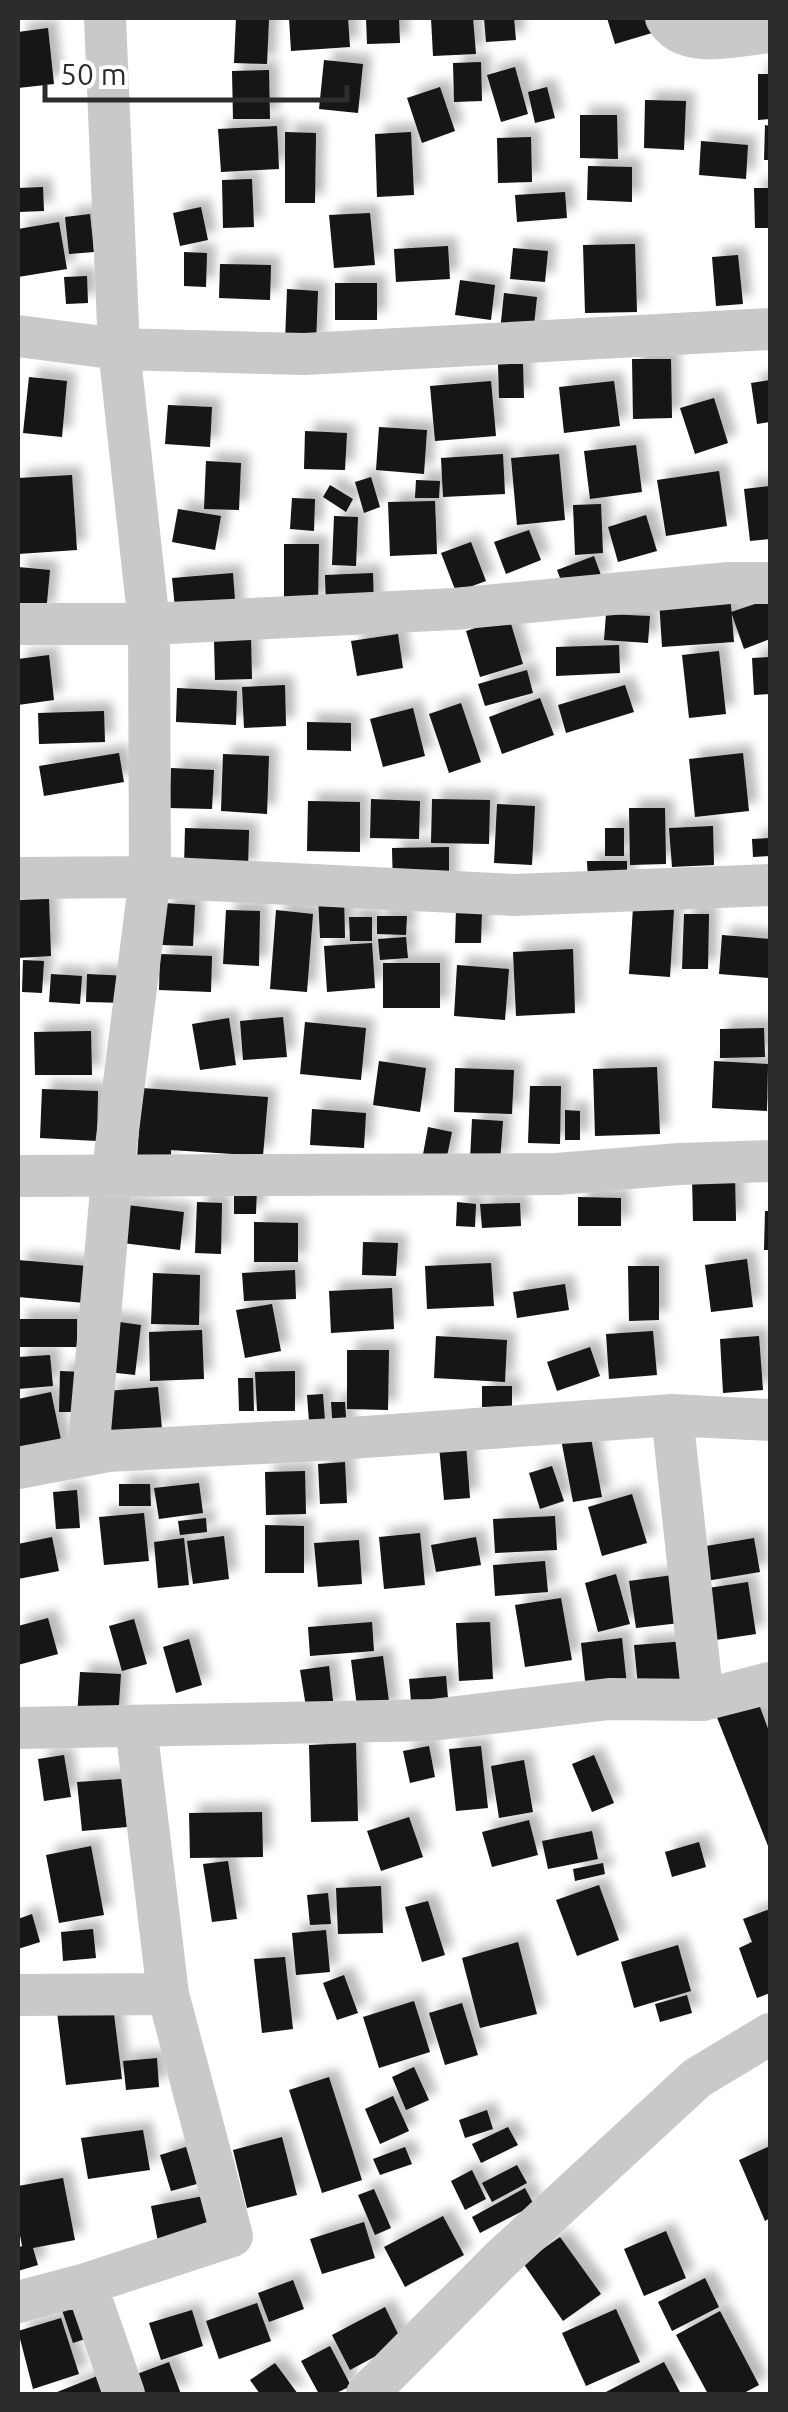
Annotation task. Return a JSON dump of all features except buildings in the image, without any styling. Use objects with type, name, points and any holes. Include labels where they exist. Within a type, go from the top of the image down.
[{"type":"street","points":[[88,1454],[112,1178],[150,877],[149,624],[120,348],[105,18]]},
{"type":"street","points":[[666,18],[678,32],[698,38],[770,32]]},
{"type":"street","points":[[18,336],[120,348],[338,353],[770,328]]},
{"type":"street","points":[[18,624],[149,624],[454,610],[729,583],[770,583]]},
{"type":"street","points":[[18,878],[150,877],[514,895],[770,885]]},
{"type":"street","points":[[18,1176],[557,1174],[770,1161]]},
{"type":"street","points":[[672,1416],[703,1700]]},
{"type":"street","points":[[18,1468],[108,1450],[672,1416],[770,1420]]},
{"type":"street","points":[[18,1728],[432,1720],[608,1700],[703,1700],[769,1683],[770,1687]]},
{"type":"street","points":[[18,2302],[232,2236],[168,1994],[136,1726]]},
{"type":"street","points":[[18,1994],[168,1994]]},
{"type":"street","points":[[368,2394],[500,2260],[697,2078],[770,2034]]},
{"type":"street","points":[[86,2284],[124,2394]]}]
